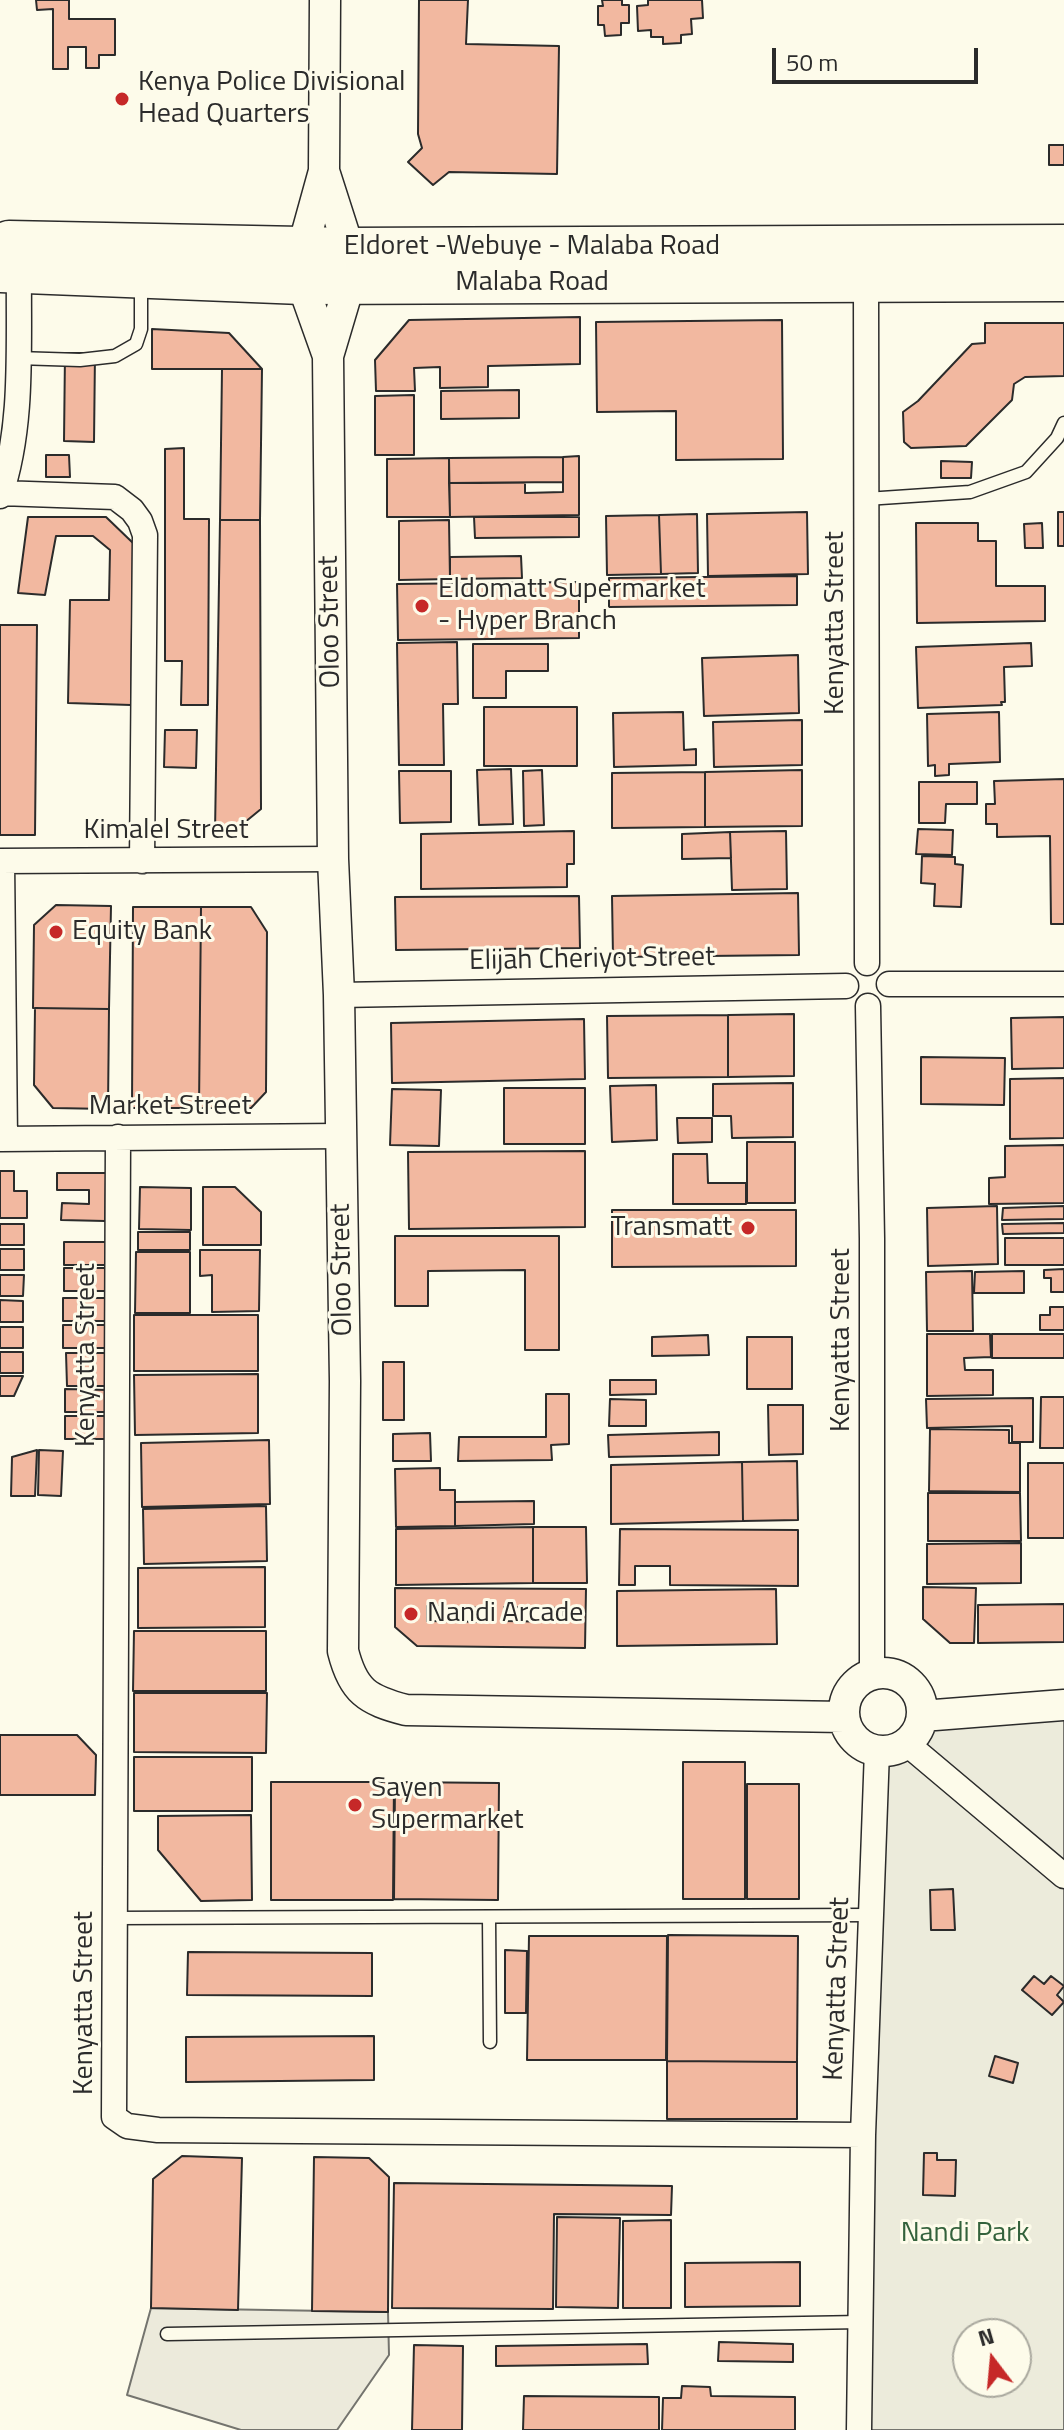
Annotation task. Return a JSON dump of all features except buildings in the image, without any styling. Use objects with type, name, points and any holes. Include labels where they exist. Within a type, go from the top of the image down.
[{"type":"highway","name":"Eldoret -Webuye - Malaba Road","points":[[349,266],[1064,246]]},
{"type":"highway","name":"Eldoret -Webuye - Malaba Road","points":[[6,262],[302,265]]},
{"type":"highway","name":"Malaba Road","points":[[6,262],[141,276],[302,265],[866,282],[1064,280]]},
{"type":"street","points":[[302,265],[324,171],[325,0]]},
{"type":"street","points":[[324,171],[349,266]]},
{"type":"street","points":[[6,262],[17,358],[8,474],[0,494],[115,497],[132,510],[145,535],[142,861]]},
{"type":"street","name":"Oloo Street","points":[[302,265],[328,356]]},
{"type":"street","name":"Oloo Street","points":[[349,266],[328,356],[333,859],[339,995],[345,1381],[343,1651],[348,1671],[361,1691],[379,1703],[406,1710],[844,1717]]},
{"type":"street","name":"Kenyatta Street","points":[[866,282],[867,963]]},
{"type":"street","name":"Kimalel Street","points":[[1,861],[333,859]]},
{"type":"street","points":[[1,861],[2,1139]]},
{"type":"street","points":[[867,963],[884,972],[889,984],[880,1002],[868,1006],[850,998],[846,986],[849,973],[867,963]]},
{"type":"street","points":[[889,984],[1064,984]]},
{"type":"street","name":"Elijah Cheriyot Street","points":[[339,995],[846,986]]},
{"type":"street","name":"Kenyatta Street","points":[[868,1006],[872,1239],[872,1674]]},
{"type":"street","name":"Market Street","points":[[2,1139],[340,1136]]},
{"type":"street","name":"Kenyatta Street","points":[[118,1137],[114,2117],[127,2126],[158,2130],[863,2135]]},
{"type":"street","points":[[885,1672],[897,1675],[909,1682],[922,1703],[919,1727],[906,1743],[887,1751],[865,1747],[855,1739],[844,1717],[844,1706],[853,1686],[872,1674],[885,1672]]},
{"type":"street","points":[[922,1716],[1064,1705]]},
{"type":"street","points":[[906,1743],[1064,1876]]},
{"type":"street","name":"Kenyatta Street","points":[[859,2430],[863,2135],[877,1750]]},
{"type":"lane","points":[[17,358],[92,359],[115,356],[136,344],[141,329],[141,276]]},
{"type":"lane","points":[[866,499],[970,492],[1026,472],[1057,438],[1064,423]]},
{"type":"lane","points":[[115,1918],[871,1915]]},
{"type":"lane","points":[[489,1917],[490,2042]]},
{"type":"lane","points":[[167,2334],[861,2322]]},
{"type":"green space","name":"Nandi Park","points":[[1064,1709],[1064,2430],[862,2430],[882,1756],[911,1745],[928,1719]]},
{"type":"shaded area","points":[[151,2308],[388,2312],[389,2355],[337,2430],[241,2430],[127,2395]]},
{"type":"place","name":"Kenya Police Divisional Head Quarters","points":[[122,99]]},
{"type":"place","name":"Eldomatt Supermarket - Hyper Branch","points":[[422,606]]},
{"type":"place","name":"Equity Bank","points":[[56,932]]},
{"type":"place","name":"Transmatt","points":[[748,1228]]},
{"type":"place","name":"Nandi Arcade","points":[[411,1614]]},
{"type":"place","name":"Sayen Supermarket","points":[[355,1805]]}]
